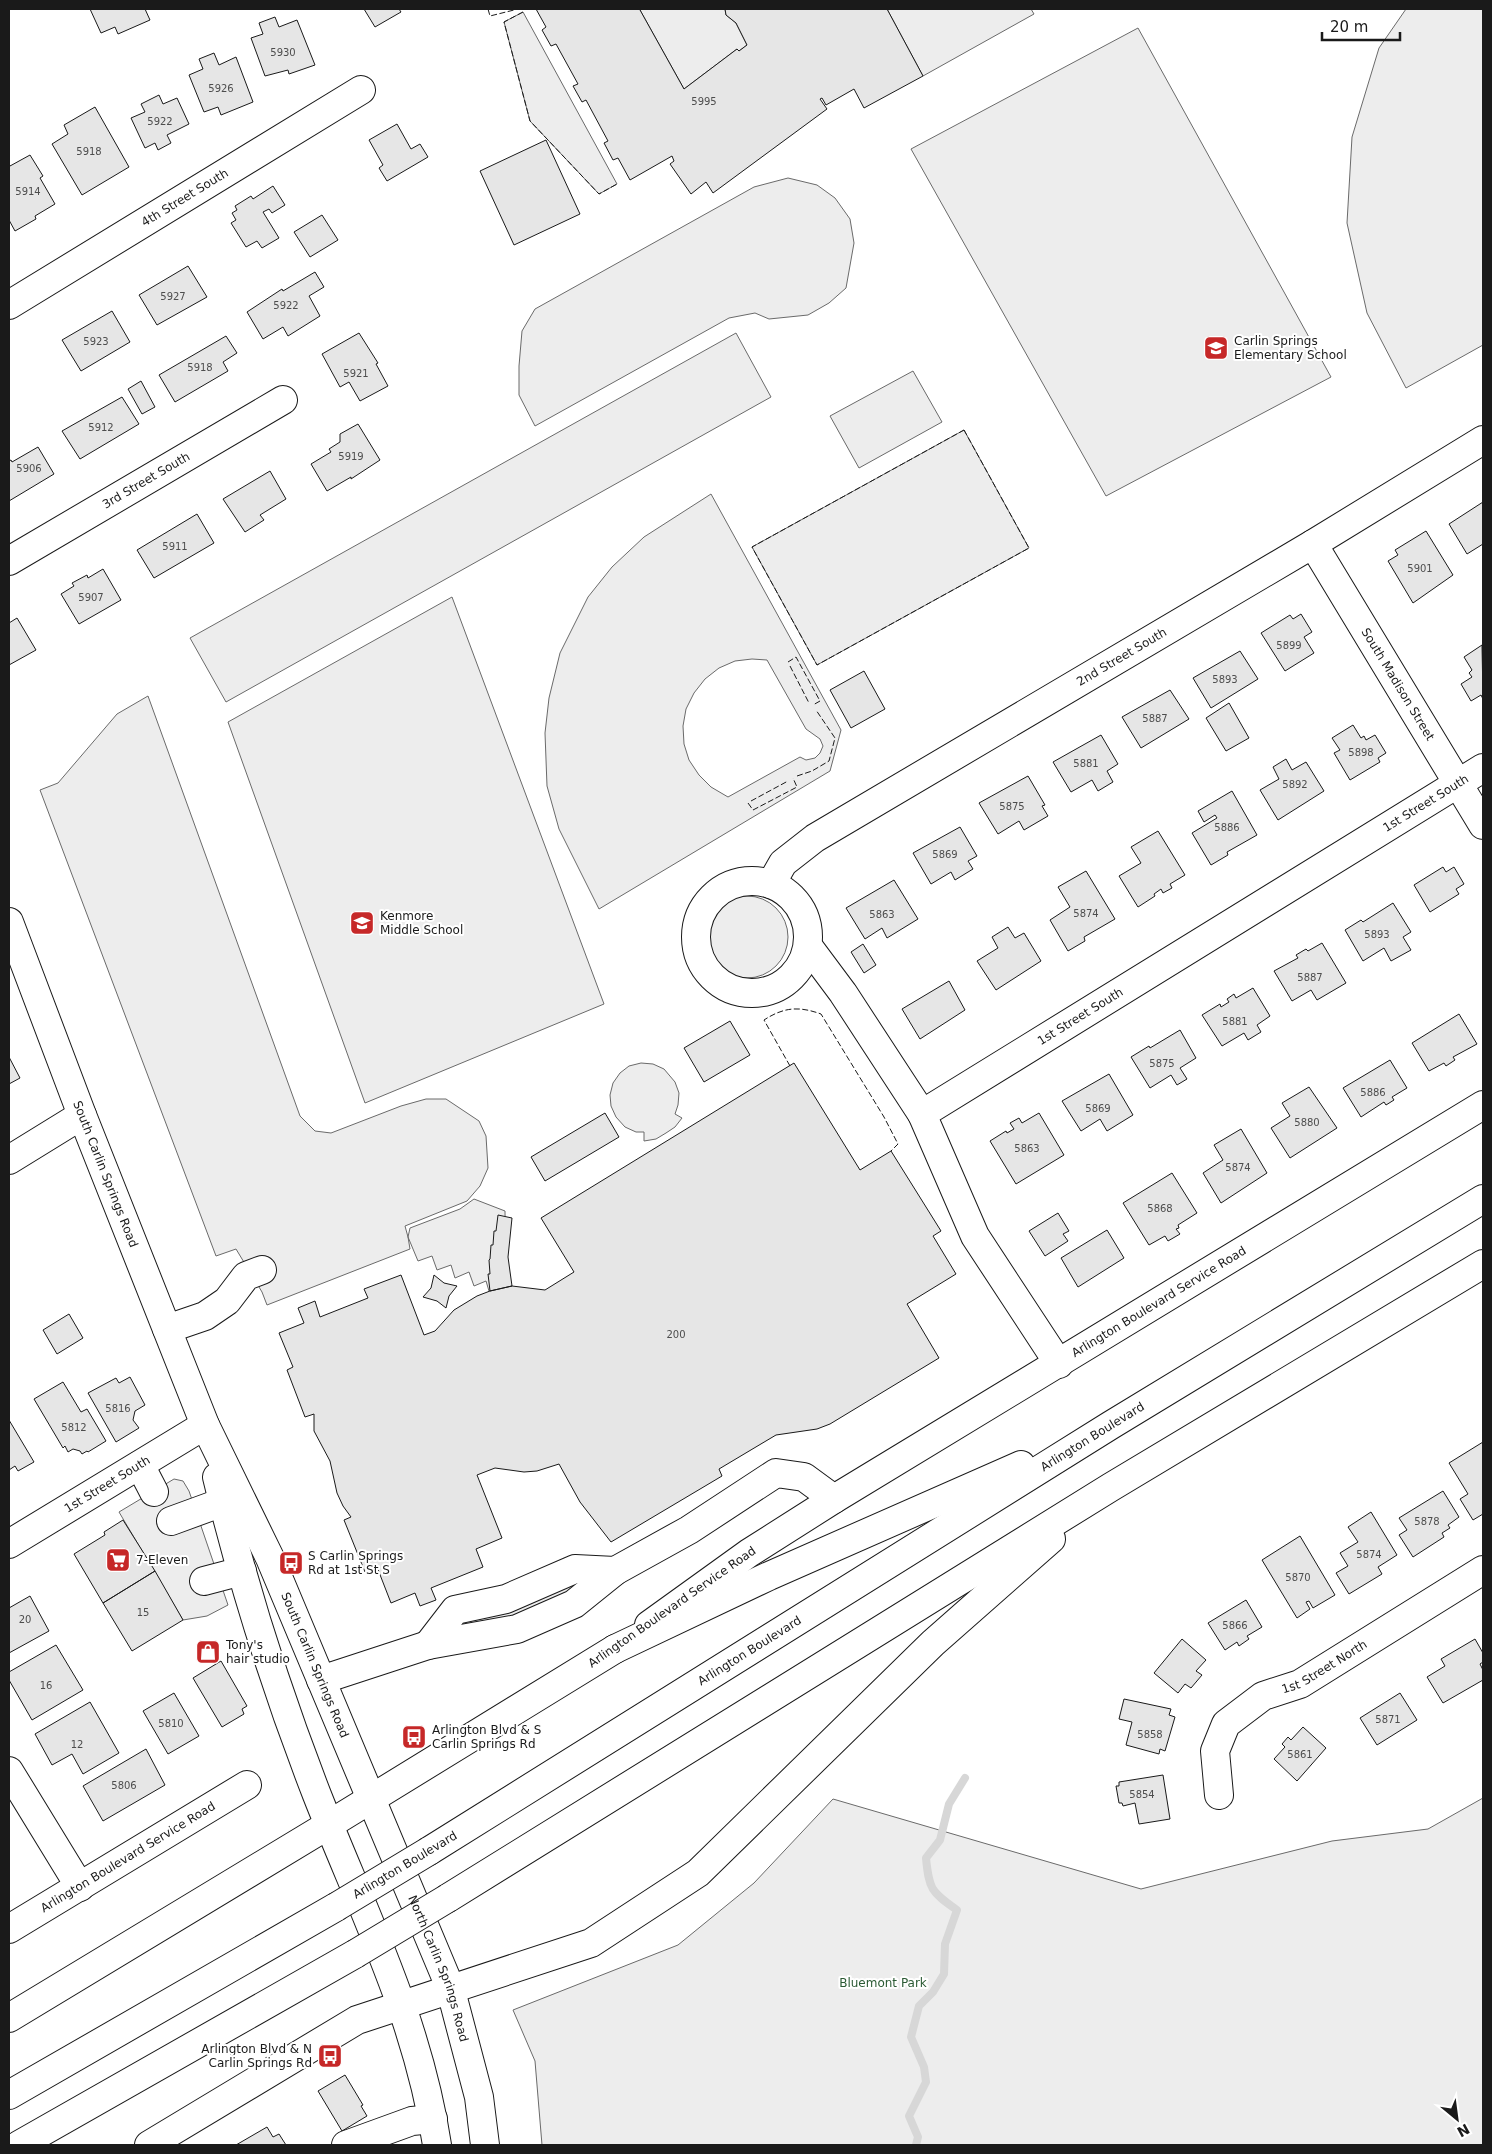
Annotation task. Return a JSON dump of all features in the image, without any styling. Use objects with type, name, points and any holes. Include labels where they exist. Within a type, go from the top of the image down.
[{"type":"main road","name":"4th Street South","points":[[9,305],[360,90]]},
{"type":"main road","name":"3rd Street South","points":[[9,561],[283,400]]},
{"type":"main road","name":"2nd Street South","points":[[771,884],[783,863],[815,838],[1313,544],[1483,440]]},
{"type":"main road","name":"South Madison Street","points":[[1313,544],[1483,825]]},
{"type":"main road","name":"1st Street South","points":[[922,1114],[1483,768]]},
{"type":"main road","points":[[749,880],[771,884],[780,887],[795,899],[805,916],[808,927],[808,946],[801,966],[786,982],[768,991],[747,993],[728,988],[712,977],[700,960],[696,947],[696,928],[699,916],[709,900],[729,885],[749,880]]},
{"type":"main road","name":"South Carlin Springs Road","points":[[9,922],[82,1115],[205,1425],[270,1558],[371,1799]]},
{"type":"main road","points":[[808,946],[843,993],[922,1114],[975,1236],[1059,1364]]},
{"type":"main road","name":"Arlington Boulevard Service Road","points":[[9,2018],[615,1649],[749,1553],[834,1499],[1483,1106]]},
{"type":"main road","points":[[9,1160],[82,1115]]},
{"type":"main road","name":"Arlington Boulevard","points":[[9,2095],[336,1907],[429,1851],[1111,1425],[1483,1198]]},
{"type":"main road","points":[[19,2145],[355,1954],[1111,1487],[1483,1264]]},
{"type":"main road","points":[[167,1329],[205,1316],[227,1301],[246,1276],[262,1270]]},
{"type":"main road","name":"1st Street South","points":[[9,1544],[205,1425]]},
{"type":"main road","name":"South Carlin Springs Road","points":[[205,1425],[242,1571],[263,1638],[318,1796],[330,1824]]},
{"type":"main road","points":[[615,1649],[769,1576],[1111,1425]]},
{"type":"main road","points":[[140,1464],[154,1492]]},
{"type":"main road","points":[[263,1638],[321,1680],[428,1646],[455,1610],[506,1599],[575,1569],[615,1571],[689,1530],[776,1473],[804,1477],[834,1499]]},
{"type":"main road","points":[[149,2145],[357,2020],[402,2003],[591,1943],[698,1873],[933,1643],[1111,1487]]},
{"type":"main road","points":[[171,1521],[223,1502]]},
{"type":"main road","name":"1st Street North","points":[[1219,1795],[1215,1751],[1226,1724],[1263,1696],[1300,1684],[1483,1570]]},
{"type":"main road","points":[[204,1581],[242,1571]]},
{"type":"main road","points":[[9,1771],[80,1887]]},
{"type":"main road","name":"Arlington Boulevard Service Road","points":[[9,1929],[247,1785]]},
{"type":"main road","name":"North Carlin Springs Road","points":[[371,1799],[450,1988],[478,2098],[485,2145]]},
{"type":"main road","points":[[330,1824],[402,2003],[414,2040],[433,2119],[437,2145]]},
{"type":"main road","points":[[346,2145],[412,2121],[433,2119]]},
{"type":"shaded area","points":[[725,9],[726,15],[736,23],[747,45],[739,51],[737,49],[684,89],[640,10]]},
{"type":"shaded area","points":[[887,9],[1031,9],[1034,14],[923,76]]},
{"type":"shaded area","points":[[1406,9],[1483,9],[1483,345],[1406,388],[1367,313],[1347,223],[1352,137],[1379,48]]},
{"type":"shaded area","points":[[523,12],[617,184],[599,194],[530,121],[504,22]]},
{"type":"shaded area","points":[[1138,28],[1331,377],[1106,496],[911,149]]},
{"type":"shaded area","points":[[788,178],[817,185],[835,198],[850,219],[854,243],[846,288],[829,303],[808,315],[769,319],[755,313],[729,318],[535,426],[519,395],[519,366],[522,331],[535,309],[754,187]]},
{"type":"shaded area","points":[[736,333],[771,397],[226,702],[190,638]]},
{"type":"shaded area","points":[[913,371],[942,422],[859,468],[830,416]]},
{"type":"shaded area","points":[[964,430],[1029,548],[817,665],[752,547]]},
{"type":"shaded area","points":[[711,494],[841,730],[830,771],[599,909],[559,829],[547,786],[545,733],[549,698],[560,653],[588,597],[612,567],[644,537]],"holes":[[[767,660],[806,729],[820,739],[823,746],[815,758],[806,760],[800,757],[728,797],[711,787],[699,775],[689,760],[684,744],[683,726],[686,709],[694,693],[705,679],[719,668],[735,661]]]},
{"type":"shaded area","points":[[452,597],[604,1004],[365,1103],[228,722]]},
{"type":"shaded area","points":[[148,696],[300,1116],[315,1131],[331,1133],[401,1106],[426,1099],[446,1099],[479,1121],[486,1136],[488,1168],[480,1186],[467,1201],[405,1226],[410,1249],[267,1305],[262,1292],[236,1249],[216,1256],[40,790],[58,783],[117,714]]},
{"type":"shaded area","points":[[747,896],[763,899],[776,908],[785,921],[788,937],[785,953],[776,966],[763,975],[747,978],[731,975],[718,966],[709,953],[706,937],[709,921],[718,908],[731,899]]},
{"type":"shaded area","points":[[641,1063],[653,1064],[664,1069],[675,1082],[679,1093],[675,1114],[682,1118],[675,1127],[666,1133],[656,1139],[644,1141],[644,1132],[636,1132],[625,1127],[616,1117],[611,1106],[610,1095],[613,1083],[620,1073],[629,1066]]},
{"type":"shaded area","points":[[474,1199],[505,1211],[506,1287],[489,1291],[486,1281],[474,1286],[469,1272],[455,1278],[451,1265],[437,1270],[432,1256],[418,1261],[408,1237],[410,1228],[460,1209]]},
{"type":"shaded area","points":[[174,1479],[183,1481],[189,1491],[228,1605],[207,1616],[183,1620],[119,1512]]},
{"type":"shaded area","points":[[577,1581],[579,1584],[578,1588],[522,1614],[492,1622],[457,1627],[460,1620]]},
{"type":"shaded area","name":"Bluemont Park","points":[[1483,1798],[1483,2145],[542,2145],[535,2061],[513,2010],[678,1945],[754,1883],[833,1799],[1141,1889],[1332,1841],[1428,1829]]},
{"type":"building","points":[[90,9],[145,9],[150,20],[118,34],[115,27],[101,33]]},
{"type":"building","points":[[364,9],[399,9],[401,12],[375,27]]},
{"type":"building","points":[[536,9],[643,9],[640,10],[684,89],[737,49],[739,51],[747,45],[736,23],[726,15],[725,9],[887,9],[923,76],[864,108],[854,89],[826,105],[822,98],[820,99],[827,109],[713,193],[706,182],[691,194],[670,164],[674,161],[672,156],[630,180],[618,158],[613,160],[604,143],[608,141],[586,100],[582,102],[573,86],[578,84],[556,44],[551,46],[542,30],[546,27]]},
{"type":"building","points":[[275,17],[279,27],[297,20],[315,65],[289,74],[288,70],[265,76],[251,38],[263,34],[259,23]]},
{"type":"building","points":[[214,53],[219,65],[236,57],[253,102],[221,115],[218,107],[204,112],[189,75],[203,69],[199,59]]},
{"type":"building","points":[[159,95],[163,104],[177,98],[189,124],[167,135],[171,143],[158,150],[155,143],[145,148],[131,118],[145,112],[141,104]]},
{"type":"building","points":[[95,107],[129,167],[82,195],[52,144],[68,134],[64,125]]},
{"type":"building","points":[[397,124],[411,149],[420,144],[428,157],[387,181],[379,168],[383,165],[369,140]]},
{"type":"building","points":[[546,140],[580,214],[514,245],[480,171]]},
{"type":"building","points":[[30,155],[43,176],[40,178],[55,204],[35,216],[36,219],[15,231],[9,220],[9,164],[10,166]]},
{"type":"building","points":[[273,186],[285,205],[272,213],[269,209],[263,212],[279,238],[262,248],[257,241],[246,247],[231,223],[236,220],[232,213],[237,210],[235,206],[251,196],[253,199]]},
{"type":"building","points":[[322,215],[338,240],[310,257],[294,232]]},
{"type":"building","points":[[188,266],[207,297],[157,325],[139,295]]},
{"type":"building","points":[[315,272],[324,287],[309,296],[320,316],[288,336],[283,327],[263,339],[247,312],[282,289],[283,291]]},
{"type":"building","points":[[112,311],[130,342],[81,371],[62,340]]},
{"type":"building","points":[[359,333],[378,363],[376,364],[388,386],[360,401],[349,382],[340,387],[322,354]]},
{"type":"building","points":[[226,336],[237,353],[223,362],[228,371],[175,402],[159,375]]},
{"type":"building","points":[[141,381],[155,407],[142,414],[128,389]]},
{"type":"building","points":[[122,397],[139,424],[80,459],[62,431]]},
{"type":"building","points":[[358,424],[380,460],[351,479],[351,477],[327,491],[311,464],[331,452],[329,449],[340,442],[340,434]]},
{"type":"building","points":[[38,447],[54,474],[9,501],[9,461],[11,460],[12,462]]},
{"type":"building","points":[[270,471],[286,499],[260,515],[264,520],[245,532],[223,499]]},
{"type":"building","points":[[1483,502],[1483,544],[1467,554],[1449,524]]},
{"type":"building","points":[[197,514],[214,543],[154,578],[137,550]]},
{"type":"building","points":[[1426,531],[1453,575],[1413,603],[1388,561],[1398,555],[1395,550]]},
{"type":"building","points":[[103,569],[121,600],[79,624],[61,594],[74,586],[72,583],[87,575],[88,578]]},
{"type":"building","points":[[1301,614],[1312,632],[1304,637],[1314,653],[1285,671],[1261,633],[1290,615],[1293,619]]},
{"type":"building","points":[[17,618],[36,650],[9,665],[9,623]]},
{"type":"building","points":[[1482,645],[1483,699],[1481,695],[1471,701],[1461,684],[1472,677],[1469,673],[1472,670],[1464,657]]},
{"type":"building","points":[[1240,651],[1258,679],[1211,708],[1193,678]]},
{"type":"building","points":[[864,671],[885,709],[851,728],[830,690]]},
{"type":"building","points":[[1170,690],[1189,719],[1141,748],[1122,717]]},
{"type":"building","points":[[1229,703],[1249,738],[1226,751],[1206,718]]},
{"type":"building","points":[[1353,725],[1361,738],[1364,736],[1366,740],[1375,735],[1386,753],[1378,758],[1380,762],[1350,780],[1334,753],[1340,750],[1332,738]]},
{"type":"building","points":[[1101,735],[1118,764],[1107,771],[1113,782],[1098,791],[1092,780],[1071,792],[1053,762]]},
{"type":"building","points":[[1286,759],[1292,770],[1306,762],[1324,791],[1278,820],[1260,790],[1279,779],[1273,767]]},
{"type":"building","points":[[1028,776],[1045,805],[1042,806],[1048,816],[1024,830],[1019,821],[998,834],[979,803]]},
{"type":"building","points":[[1232,791],[1257,835],[1227,852],[1228,855],[1211,865],[1192,833],[1217,818],[1215,815],[1204,822],[1198,811]]},
{"type":"building","points":[[960,827],[977,856],[968,861],[973,869],[955,880],[951,872],[931,884],[913,853]]},
{"type":"building","points":[[1158,831],[1185,875],[1170,884],[1172,888],[1163,893],[1161,889],[1154,894],[1155,896],[1138,907],[1119,876],[1141,863],[1131,847]]},
{"type":"building","points":[[1443,867],[1446,872],[1454,867],[1464,884],[1456,889],[1459,894],[1430,912],[1414,885]]},
{"type":"building","points":[[1086,871],[1115,919],[1084,937],[1085,941],[1068,951],[1050,920],[1070,907],[1058,887]]},
{"type":"building","points":[[894,880],[918,919],[887,938],[882,928],[865,939],[846,908]]},
{"type":"building","points":[[1393,903],[1411,932],[1403,937],[1411,950],[1391,961],[1384,948],[1363,961],[1345,930],[1361,920],[1363,922]]},
{"type":"building","points":[[1008,927],[1015,938],[1024,933],[1041,961],[996,990],[977,961],[998,948],[992,937]]},
{"type":"building","points":[[1322,943],[1346,983],[1317,1000],[1311,990],[1292,1001],[1274,971],[1298,958],[1296,955],[1306,949],[1308,951]]},
{"type":"building","points":[[863,944],[876,965],[864,973],[851,952]]},
{"type":"building","points":[[949,981],[965,1010],[920,1039],[902,1009]]},
{"type":"building","points":[[1253,988],[1270,1016],[1257,1025],[1261,1032],[1248,1040],[1244,1033],[1222,1046],[1202,1015],[1220,1004],[1221,1007],[1229,1002],[1227,999],[1234,994],[1236,998]]},
{"type":"building","points":[[1459,1014],[1477,1044],[1453,1057],[1455,1060],[1446,1066],[1444,1063],[1429,1071],[1412,1043]]},
{"type":"building","points":[[730,1021],[750,1055],[704,1082],[684,1048]]},
{"type":"building","points":[[1180,1030],[1196,1058],[1180,1068],[1187,1079],[1177,1085],[1171,1075],[1150,1088],[1131,1057]]},
{"type":"building","points":[[9,1057],[20,1078],[9,1084]]},
{"type":"building","points":[[1390,1060],[1407,1088],[1392,1097],[1394,1100],[1386,1105],[1384,1102],[1361,1117],[1343,1088]]},
{"type":"building","points":[[794,1063],[860,1170],[891,1151],[941,1231],[933,1236],[956,1274],[907,1304],[939,1358],[830,1424],[817,1429],[776,1435],[719,1469],[722,1476],[611,1542],[580,1502],[559,1464],[537,1471],[524,1472],[495,1468],[477,1475],[502,1538],[476,1549],[483,1567],[431,1588],[436,1600],[420,1606],[415,1593],[391,1603],[377,1567],[365,1572],[344,1520],[351,1517],[337,1493],[330,1461],[314,1431],[314,1414],[305,1417],[287,1370],[293,1367],[279,1333],[304,1323],[298,1308],[315,1301],[320,1317],[368,1298],[364,1289],[401,1275],[424,1335],[435,1331],[454,1310],[477,1296],[490,1291],[512,1286],[545,1290],[574,1272],[541,1218]]},
{"type":"building","points":[[1109,1074],[1133,1115],[1107,1131],[1100,1119],[1081,1131],[1062,1101]]},
{"type":"building","points":[[1309,1087],[1337,1128],[1290,1158],[1271,1128],[1290,1116],[1282,1103]]},
{"type":"building","points":[[605,1113],[619,1137],[545,1181],[531,1157]]},
{"type":"building","points":[[1039,1113],[1064,1155],[1016,1184],[990,1141],[1006,1131],[1007,1133],[1014,1129],[1010,1123],[1019,1118],[1022,1123]]},
{"type":"building","points":[[1241,1129],[1267,1173],[1221,1203],[1203,1173],[1223,1160],[1214,1145]]},
{"type":"building","points":[[1172,1173],[1197,1213],[1178,1225],[1179,1228],[1176,1229],[1180,1234],[1168,1241],[1165,1236],[1149,1245],[1123,1203]]},
{"type":"building","points":[[1058,1213],[1069,1231],[1063,1234],[1068,1241],[1045,1256],[1029,1231]]},
{"type":"building","points":[[498,1215],[512,1218],[508,1257],[512,1286],[490,1291],[489,1260]]},
{"type":"building","points":[[1107,1230],[1124,1258],[1078,1287],[1061,1258]]},
{"type":"building","points":[[434,1275],[444,1283],[457,1286],[449,1296],[446,1308],[437,1301],[423,1297],[431,1288]]},
{"type":"building","points":[[69,1314],[83,1338],[57,1354],[43,1330]]},
{"type":"building","points":[[130,1377],[145,1405],[135,1411],[133,1420],[139,1428],[116,1442],[88,1393],[116,1378],[119,1383]]},
{"type":"building","points":[[63,1382],[81,1412],[87,1409],[106,1441],[82,1454],[80,1451],[73,1449],[68,1452],[65,1446],[63,1448],[34,1399]]},
{"type":"building","points":[[9,1420],[34,1462],[18,1471],[15,1466],[9,1470]]},
{"type":"building","points":[[1483,1442],[1483,1514],[1473,1520],[1460,1499],[1468,1494],[1449,1463]]},
{"type":"building","points":[[1443,1491],[1459,1517],[1448,1525],[1450,1528],[1442,1533],[1444,1537],[1413,1557],[1399,1535],[1407,1530],[1399,1518]]},
{"type":"building","points":[[1371,1512],[1397,1555],[1378,1567],[1382,1574],[1349,1594],[1336,1573],[1348,1566],[1340,1553],[1358,1542],[1348,1527]]},
{"type":"building","points":[[123,1520],[155,1571],[103,1603],[74,1554],[105,1535],[104,1532]]},
{"type":"building","points":[[1300,1536],[1335,1595],[1313,1608],[1309,1601],[1306,1602],[1310,1609],[1297,1618],[1262,1560]]},
{"type":"building","points":[[155,1571],[183,1620],[132,1651],[103,1603]]},
{"type":"building","points":[[30,1596],[49,1631],[9,1653],[9,1608]]},
{"type":"building","points":[[1246,1600],[1262,1627],[1247,1636],[1249,1639],[1239,1646],[1237,1642],[1225,1650],[1208,1623]]},
{"type":"building","points":[[1182,1639],[1206,1660],[1196,1671],[1202,1675],[1191,1688],[1185,1684],[1178,1693],[1154,1673]]},
{"type":"building","points":[[1475,1639],[1483,1653],[1483,1662],[1480,1664],[1483,1670],[1483,1680],[1443,1703],[1427,1677],[1445,1666],[1441,1659]]},
{"type":"building","points":[[56,1645],[83,1690],[32,1720],[9,1680],[9,1672]]},
{"type":"building","points":[[221,1661],[247,1706],[242,1709],[244,1714],[222,1727],[193,1678]]},
{"type":"building","points":[[174,1693],[199,1736],[168,1754],[143,1711]]},
{"type":"building","points":[[1400,1693],[1417,1720],[1377,1745],[1360,1718]]},
{"type":"building","points":[[1124,1699],[1171,1709],[1169,1715],[1175,1717],[1165,1751],[1160,1749],[1159,1754],[1126,1745],[1132,1722],[1119,1719]]},
{"type":"building","points":[[90,1702],[119,1753],[83,1774],[72,1754],[52,1765],[35,1734]]},
{"type":"building","points":[[1303,1727],[1326,1748],[1297,1781],[1274,1759],[1285,1747],[1282,1744],[1288,1737],[1291,1740]]},
{"type":"building","points":[[146,1749],[165,1785],[103,1821],[83,1786]]},
{"type":"building","points":[[1163,1775],[1170,1819],[1139,1824],[1135,1803],[1123,1806],[1122,1803],[1119,1803],[1116,1786],[1119,1786],[1119,1782]]},
{"type":"building","points":[[345,2075],[363,2105],[361,2106],[367,2116],[342,2131],[318,2091]]},
{"type":"building","points":[[267,2127],[273,2137],[279,2134],[286,2145],[236,2145]]},
{"type":"waterway","points":[[916,2145],[918,2137],[909,2116],[926,2082],[924,2067],[911,2037],[919,2006],[933,1992],[944,1974],[945,1944],[957,1910],[942,1899],[933,1889],[928,1877],[926,1858],[940,1840],[949,1804],[965,1778]]},
{"type":"fence","points":[[488,9],[490,16],[518,9]]},
{"type":"fence","points":[[523,12],[504,22],[530,121],[599,194],[617,184]]},
{"type":"fence","points":[[964,430],[1029,548],[817,665],[752,547],[964,430]]},
{"type":"fence","points":[[788,662],[796,657],[820,701],[813,705]]},
{"type":"fence","points":[[790,666],[809,703]]},
{"type":"fence","points":[[797,776],[812,771],[829,761],[835,738],[816,710]]},
{"type":"fence","points":[[748,803],[753,810],[797,787],[793,778]]},
{"type":"fence","points":[[751,801],[788,781]]},
{"type":"fence","points":[[790,1066],[764,1020],[778,1012],[792,1009],[821,1014],[884,1117],[898,1144],[891,1151]]},
{"type":"place","name":"Carlin Springs Elementary School","points":[[1216,348]]},
{"type":"place","name":"Kenmore Middle School","points":[[362,923]]},
{"type":"place","name":"7-Eleven","points":[[118,1560]]},
{"type":"place","name":"S Carlin Springs Rd at 1st St S","points":[[291,1563]]},
{"type":"place","name":"Tony's hair studio","points":[[208,1652]]},
{"type":"place","name":"Arlington Blvd & S Carlin Springs Rd","points":[[414,1737]]},
{"type":"place","name":"Arlington Blvd & N Carlin Springs Rd","points":[[330,2056]]}]
